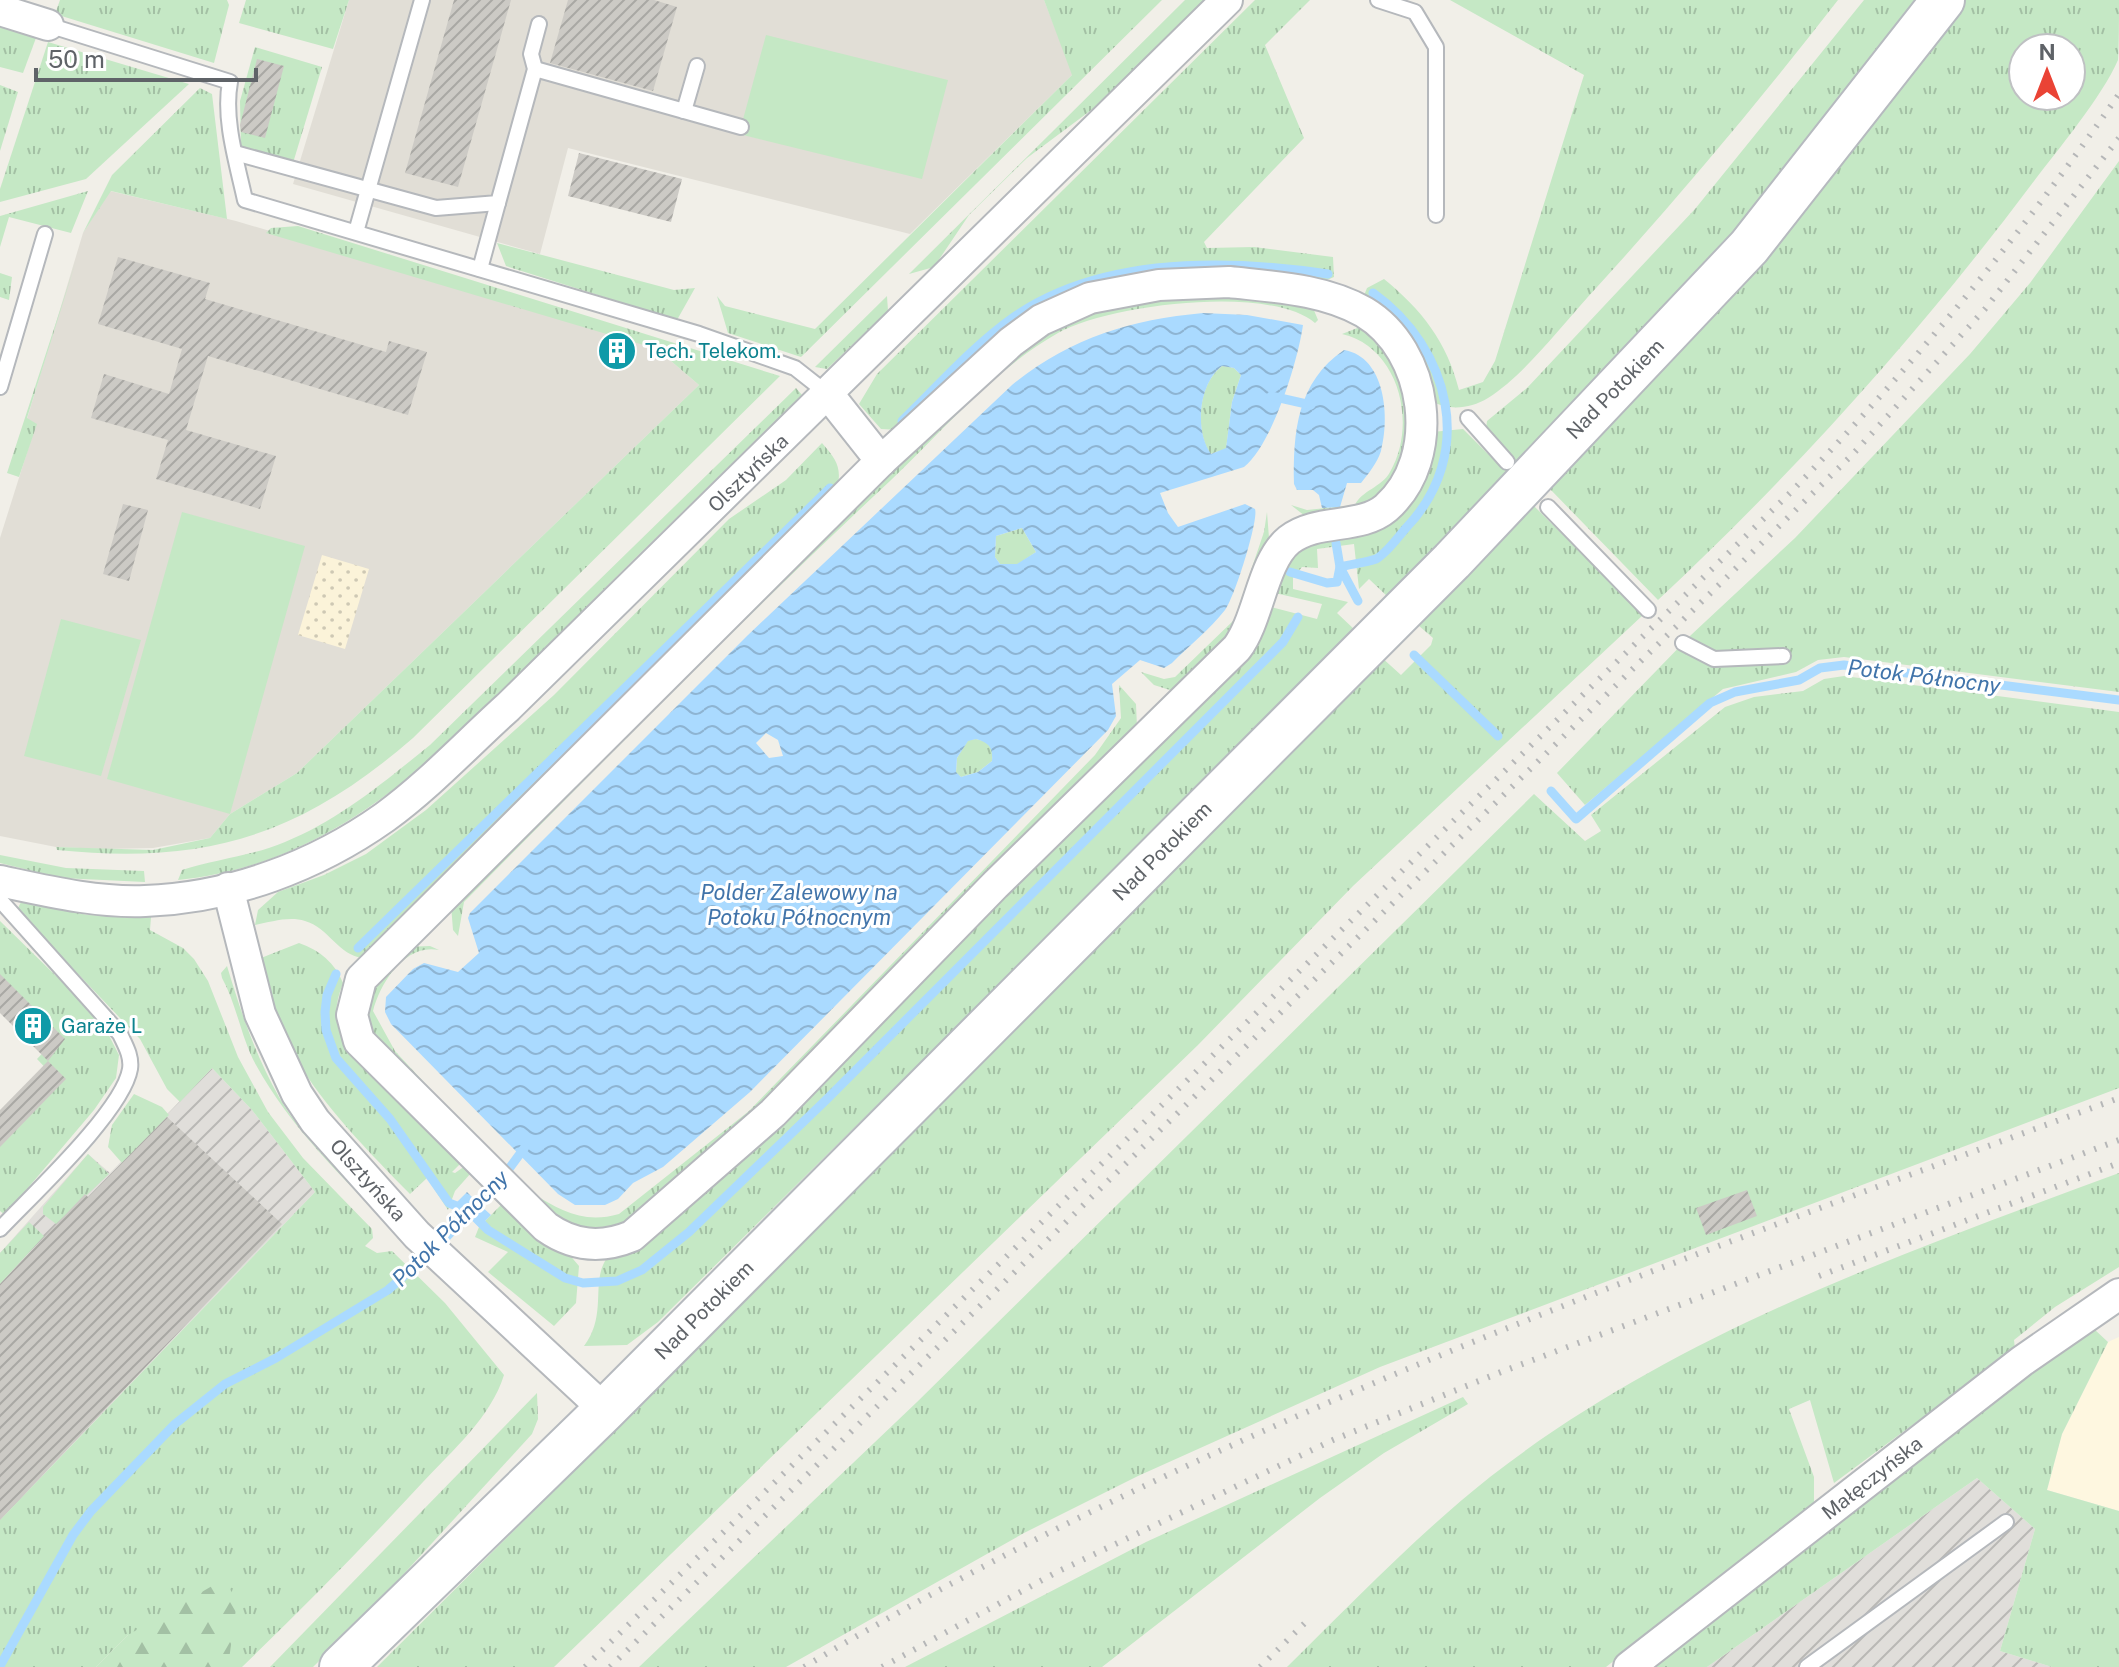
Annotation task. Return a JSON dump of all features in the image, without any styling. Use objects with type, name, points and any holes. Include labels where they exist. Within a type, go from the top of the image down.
[{"type":"main road","name":"Nad Potokiem","points":[[341,1667],[605,1410],[1452,561],[1749,247],[1943,0]]},
{"type":"street","name":"Olsztyńska","points":[[0,881],[69,895],[143,901],[228,888],[324,855],[386,815],[508,707],[1227,0]]},
{"type":"street","points":[[0,10],[48,25]]},
{"type":"street","points":[[1229,282],[1282,287],[1339,301],[1364,312],[1400,347],[1420,400],[1422,418],[1421,446],[1413,469],[1385,508],[1372,516],[1324,526],[1290,540],[1271,568],[1247,634],[1237,648],[995,885],[748,1136],[632,1236],[618,1242],[590,1244],[561,1238],[359,1041],[352,1015],[361,979],[881,461],[1011,342],[1041,320],[1090,298],[1159,285],[1229,282]]},
{"type":"street","points":[[828,394],[881,461]]},
{"type":"street","name":"Olsztyńska","points":[[228,888],[260,1014],[297,1094],[315,1121],[417,1235],[605,1410]]},
{"type":"street","name":"Małęczyńska","points":[[1629,1667],[2022,1361],[2119,1294]]},
{"type":"lane","points":[[356,232],[422,0]]},
{"type":"lane","points":[[1378,0],[1415,12],[1436,47],[1436,215]]},
{"type":"lane","points":[[480,269],[535,69],[531,54],[539,24]]},
{"type":"lane","points":[[48,25],[230,82],[227,95],[245,200],[699,334],[795,368],[828,394]]},
{"type":"lane","points":[[684,111],[697,66]]},
{"type":"lane","points":[[535,69],[741,127]]},
{"type":"lane","points":[[235,153],[436,208],[498,203]]},
{"type":"lane","points":[[0,387],[45,234]]},
{"type":"lane","points":[[1468,418],[1507,462]]},
{"type":"lane","points":[[1548,507],[1648,610]]},
{"type":"lane","points":[[1683,643],[1714,659],[1783,656]]},
{"type":"lane","points":[[0,900],[120,1034],[130,1055],[130,1070],[123,1087],[94,1126],[0,1229]]},
{"type":"lane","points":[[1807,1667],[2006,1522]]},
{"type":"shaded area","points":[[349,0],[1044,0],[1073,74],[910,234],[568,148],[540,254],[293,184]]},
{"type":"shaded area","points":[[110,191],[236,221],[591,326],[657,349],[699,385],[297,773],[230,814],[210,838],[153,848],[56,847],[0,836],[0,538],[36,424],[27,419],[83,233]]},
{"type":"shaded area","points":[[212,1068],[252,1110],[315,1192],[0,1520],[0,1253],[88,1154],[110,1173]]},
{"type":"shaded area","points":[[2119,1337],[2119,1511],[2047,1490],[2062,1434],[2108,1342]]},
{"type":"shaded area","points":[[1977,1478],[2035,1529],[2000,1651],[2052,1667],[1707,1667]]},
{"type":"green space","points":[[60,0],[227,0],[229,5],[214,63],[55,14]]},
{"type":"green space","points":[[246,0],[349,0],[333,49],[239,23]]},
{"type":"green space","points":[[1044,0],[1162,0],[801,357],[728,333],[717,296],[725,306],[815,329],[1072,75]]},
{"type":"green space","points":[[1185,0],[1205,0],[1098,105],[1027,158],[969,215],[934,267],[909,274]]},
{"type":"green space","points":[[1255,0],[1310,0],[1265,45],[1304,138],[1204,242],[1207,248],[1254,247],[1333,257],[1334,277],[1320,283],[1114,283],[899,430],[881,429],[859,404],[877,374]]},
{"type":"green space","points":[[1450,0],[1838,0],[1716,152],[1540,351],[1501,389],[1474,405],[1460,407],[1431,401],[1363,298],[1367,288],[1384,279],[1431,328],[1448,357],[1459,390],[1483,382],[1495,361],[1584,75]]},
{"type":"green space","points":[[1864,0],[1921,0],[1746,229],[1389,598],[1369,579],[1359,589],[1354,544],[1317,549],[1318,568],[1302,567],[1293,578],[1293,589],[1348,602],[1337,613],[1356,631],[658,1322],[627,1345],[584,1346],[595,1322],[600,1277],[607,1258],[1271,607],[1317,619],[1322,604],[1275,593],[1283,574],[1302,550],[1326,538],[1376,525],[1432,432],[1463,429],[1501,467],[1513,456],[1486,429],[1487,421],[1527,388],[1695,209]]},
{"type":"green space","points":[[1960,0],[2119,0],[2118,60],[2087,110],[2087,32],[2007,32],[2007,112],[2085,112],[1945,295],[1854,401],[1758,503],[1658,600],[1550,489],[1682,350],[1840,165]]},
{"type":"green space","points":[[0,26],[36,38],[23,73],[0,67]]},
{"type":"green space","points":[[766,35],[948,80],[922,179],[739,134]]},
{"type":"green space","points":[[48,42],[189,84],[86,179],[0,202],[0,189]]},
{"type":"green space","points":[[255,47],[322,67],[293,163],[241,147],[240,101]]},
{"type":"green space","points":[[0,85],[18,92],[0,151]]},
{"type":"green space","points":[[200,88],[212,94],[227,219],[111,191],[83,233],[112,175]]},
{"type":"green space","points":[[2119,161],[2119,692],[1844,657],[1818,660],[1796,672],[1723,689],[1585,805],[1557,773],[1691,635],[1795,538],[1970,354],[2030,283]]},
{"type":"green space","points":[[88,191],[71,233],[9,217],[0,247],[0,216]]},
{"type":"green space","points":[[298,226],[780,376],[413,738],[331,799],[290,820],[248,836],[205,847],[160,853],[110,854],[57,850],[56,847],[153,850],[210,838],[230,814],[297,773],[699,385],[657,349],[266,233],[271,228]]},
{"type":"green space","points":[[497,243],[674,290],[695,288],[677,320],[506,266]]},
{"type":"green space","points":[[76,261],[27,418],[37,424],[19,477],[7,473]]},
{"type":"green space","points":[[0,273],[12,277],[9,300],[0,297]]},
{"type":"green space","points":[[1226,292],[1313,308],[1318,320],[1315,323],[1293,311],[1263,304],[1188,303],[1149,307],[1082,323],[1058,333],[1012,364],[675,689],[464,902],[458,936],[453,930],[451,905],[906,451],[1052,324],[1098,307]]},
{"type":"green space","points":[[887,296],[888,311],[827,369],[815,367]]},
{"type":"green space","points":[[1365,325],[1386,348],[1402,378],[1410,410],[1411,442],[1403,465],[1380,503],[1310,520],[1291,505],[1307,510],[1355,505],[1382,482],[1398,453],[1402,411],[1390,371],[1377,354],[1362,342],[1342,334]]},
{"type":"green space","points":[[1222,366],[1234,368],[1241,375],[1232,402],[1226,449],[1210,454],[1202,432],[1201,407],[1208,384]]},
{"type":"green space","points":[[796,388],[802,395],[500,694],[406,780],[355,816],[301,846],[242,868],[178,880],[182,870],[260,851],[305,833],[396,773],[430,745]]},
{"type":"green space","points":[[822,443],[837,465],[839,477],[836,492],[619,699],[363,958],[347,952],[320,929],[305,921],[286,919],[255,925],[258,910],[278,892],[324,875],[366,854],[426,810],[554,695],[729,519],[786,480]]},
{"type":"green space","points":[[1533,505],[1643,615],[1353,886],[1198,1045],[554,1667],[377,1667],[618,1427],[974,1060],[1380,656],[1401,675],[1431,645],[1433,638],[1418,625]]},
{"type":"green space","points":[[182,512],[305,546],[230,814],[107,779]]},
{"type":"green space","points":[[1267,512],[1270,551],[1244,622],[1173,691],[1154,685],[1141,672],[1164,679],[1175,677],[1234,620],[1264,532]]},
{"type":"green space","points":[[1022,528],[1036,552],[1017,565],[1000,564],[995,557],[996,536]]},
{"type":"green space","points":[[61,619],[141,640],[101,776],[24,756]]},
{"type":"green space","points":[[1844,676],[2119,712],[2119,1088],[1380,1367],[1138,1476],[1024,1533],[786,1667],[639,1667],[917,1402],[1534,794],[1585,841],[1601,831],[1591,815],[1725,707],[1754,697],[1803,691],[1824,679]]},
{"type":"green space","points":[[1119,685],[1136,704],[1137,727],[760,1114],[634,1220],[602,1231],[582,1230],[552,1218],[532,1193],[573,1214],[606,1217],[619,1214],[749,1111],[1095,755],[1121,718]]},
{"type":"green space","points":[[968,740],[987,742],[993,750],[992,761],[978,772],[961,777],[956,773],[957,758]]},
{"type":"green space","points":[[0,855],[66,868],[144,871],[145,882],[61,878],[0,863]]},
{"type":"green space","points":[[21,902],[88,915],[151,917],[150,930],[183,948],[208,981],[238,1057],[268,1112],[303,1158],[372,1229],[373,1238],[365,1246],[377,1253],[392,1251],[445,1303],[504,1375],[490,1405],[458,1446],[242,1667],[228,1667],[128,1635],[96,1667],[0,1667],[0,1520],[315,1192],[252,1110],[212,1068],[180,1102],[167,1089],[140,1039],[17,910]]},
{"type":"green space","points":[[0,921],[101,1020],[119,1055],[116,1078],[94,1110],[5,1215],[0,1211],[0,1145],[56,1079],[37,1059],[56,1039],[0,983]]},
{"type":"green space","points":[[299,943],[326,958],[340,976],[343,983],[336,1015],[339,1031],[347,1046],[464,1160],[452,1172],[465,1166],[471,1173],[455,1191],[448,1210],[427,1178],[410,1194],[334,1112],[295,1057],[279,1021],[261,958]]},
{"type":"green space","points":[[430,946],[439,950],[427,949],[415,953],[396,967],[381,989],[373,1011],[395,1051],[483,1146],[375,1038],[367,1023],[365,999],[404,947]]},
{"type":"green space","points":[[227,966],[263,1065],[279,1097],[301,1130],[285,1110],[256,1065],[221,973]]},
{"type":"green space","points":[[134,1094],[162,1107],[169,1115],[122,1163],[108,1147],[112,1125]]},
{"type":"green space","points":[[306,1135],[393,1224],[391,1227],[354,1189]]},
{"type":"green space","points":[[88,1154],[109,1174],[56,1224],[43,1214],[43,1207]]},
{"type":"green space","points":[[2119,1173],[2119,1267],[2055,1307],[2014,1340],[2015,1349],[1834,1483],[1810,1400],[1789,1409],[1814,1477],[1814,1503],[1606,1667],[1287,1667],[1386,1569],[1463,1499],[1561,1426],[1636,1380],[1792,1301],[1955,1234]]},
{"type":"green space","points":[[503,1203],[568,1253],[579,1266],[576,1303],[554,1326],[488,1272],[508,1252],[475,1237],[479,1227]]},
{"type":"green space","points":[[29,1222],[44,1236],[0,1284],[0,1253]]},
{"type":"green space","points":[[2094,1329],[2108,1342],[2062,1434],[2047,1490],[2119,1511],[2119,1667],[2052,1667],[2000,1651],[2035,1529],[1977,1478],[1707,1667],[1655,1667],[2031,1373]]},
{"type":"green space","points":[[537,1393],[538,1419],[532,1434],[368,1613],[313,1667],[270,1667]]},
{"type":"green space","points":[[1463,1397],[1468,1404],[1384,1453],[1320,1498],[1102,1667],[905,1667],[1146,1542]]},
{"type":"green space","points":[[224,1579],[237,1601],[228,1667],[96,1667],[128,1635]]},
{"type":"sand","points":[[322,555],[369,569],[345,649],[298,635]]},
{"type":"water","name":"Polder Zalewowy na Potoku Północnym","points":[[1203,313],[1247,315],[1303,325],[1282,401],[1254,456],[1244,467],[1160,493],[1178,527],[1245,504],[1255,509],[1245,560],[1225,610],[1172,663],[1164,668],[1140,660],[1112,684],[1116,716],[1108,730],[750,1092],[663,1167],[633,1183],[618,1199],[605,1205],[575,1205],[558,1194],[391,1024],[385,1012],[386,997],[413,969],[424,963],[458,972],[479,953],[468,918],[470,913],[748,635],[1012,385],[1078,343],[1125,326]],"holes":[[[1222,366],[1234,368],[1241,375],[1232,402],[1226,448],[1211,454],[1202,433],[1201,420],[1204,395],[1214,374]],[[1022,528],[1036,552],[1017,564],[1000,564],[995,557],[996,536]],[[766,733],[778,740],[783,756],[769,758],[756,743]],[[976,739],[987,744],[992,752],[992,761],[978,772],[961,777],[956,772],[957,758],[968,741]]]},
{"type":"water","points":[[1344,350],[1358,355],[1377,376],[1384,406],[1384,437],[1377,460],[1361,483],[1347,483],[1340,507],[1322,508],[1319,495],[1313,490],[1297,490],[1294,484],[1297,427],[1307,393],[1316,377]]},
{"type":"water","points":[[467,1192],[476,1201],[482,1199],[480,1205],[491,1215],[479,1227],[456,1203]]},
{"type":"building","points":[[454,0],[511,0],[458,187],[405,173]]},
{"type":"building","points":[[568,0],[654,0],[677,7],[653,91],[550,63]]},
{"type":"building","points":[[257,59],[284,66],[265,138],[241,132],[240,125]]},
{"type":"building","points":[[579,153],[682,179],[671,222],[568,196]]},
{"type":"building","points":[[118,257],[210,283],[205,299],[386,352],[389,341],[427,352],[408,415],[208,356],[186,430],[276,456],[260,509],[156,479],[168,440],[91,418],[104,374],[169,394],[182,349],[98,324]]},
{"type":"building","points":[[123,504],[148,510],[129,581],[103,574]]},
{"type":"building","name":"Garaże L","points":[[0,974],[65,1039],[48,1061],[0,1013]]},
{"type":"building","points":[[48,1061],[66,1079],[0,1147],[0,1110]]},
{"type":"building","points":[[167,1117],[282,1224],[0,1520],[0,1284],[85,1194],[88,1197]]},
{"type":"building","points":[[1747,1190],[1757,1216],[1706,1235],[1696,1208]]},
{"type":"waterway","points":[[902,421],[999,328],[1049,297],[1086,282],[1166,267],[1207,265],[1328,274]]},
{"type":"waterway","points":[[1290,572],[1327,583],[1337,582],[1340,567],[1376,559],[1396,540],[1428,499],[1442,468],[1447,436],[1445,403],[1436,372],[1421,343],[1399,316],[1373,293]]},
{"type":"waterway","name":"Potok Północny","points":[[1271,396],[1311,405]]},
{"type":"waterway","points":[[358,948],[830,488]]},
{"type":"waterway","name":"Potok Północny","points":[[1336,543],[1340,567],[1358,601]]},
{"type":"waterway","points":[[336,974],[327,995],[325,1012],[326,1030],[336,1058],[390,1119],[449,1203],[469,1211],[488,1230],[565,1278],[583,1283],[617,1281],[642,1270],[689,1232],[827,1099],[1283,642],[1298,617]]},
{"type":"waterway","name":"Potok Północny","points":[[1414,655],[1498,736]]},
{"type":"waterway","name":"Potok Północny","points":[[1551,791],[1576,819],[1710,703],[1735,692],[1799,680],[1820,668],[1844,665],[2119,700]]},
{"type":"waterway","name":"Potok Północny","points":[[0,1666],[73,1535],[91,1511],[175,1424],[225,1384],[276,1358],[388,1290],[437,1247],[500,1181],[525,1147]]},
{"type":"railway","points":[[585,1667],[1790,493],[1879,398],[1963,300],[2043,199],[2119,94]]},
{"type":"railway","points":[[610,1667],[1853,454],[1985,309],[2119,138]]},
{"type":"railway","points":[[804,1667],[961,1578],[1121,1497],[1283,1422],[1614,1286],[2119,1098]]},
{"type":"railway","points":[[882,1667],[1057,1572],[1333,1440],[1501,1372],[2119,1140]]},
{"type":"railway","points":[[1819,1276],[2119,1163]]},
{"type":"railway","points":[[1260,1667],[1310,1618]]},
{"type":"place","name":"Tech. Telekom.","points":[[617,351]]},
{"type":"place","name":"Garaże L","points":[[33,1026]]}]
